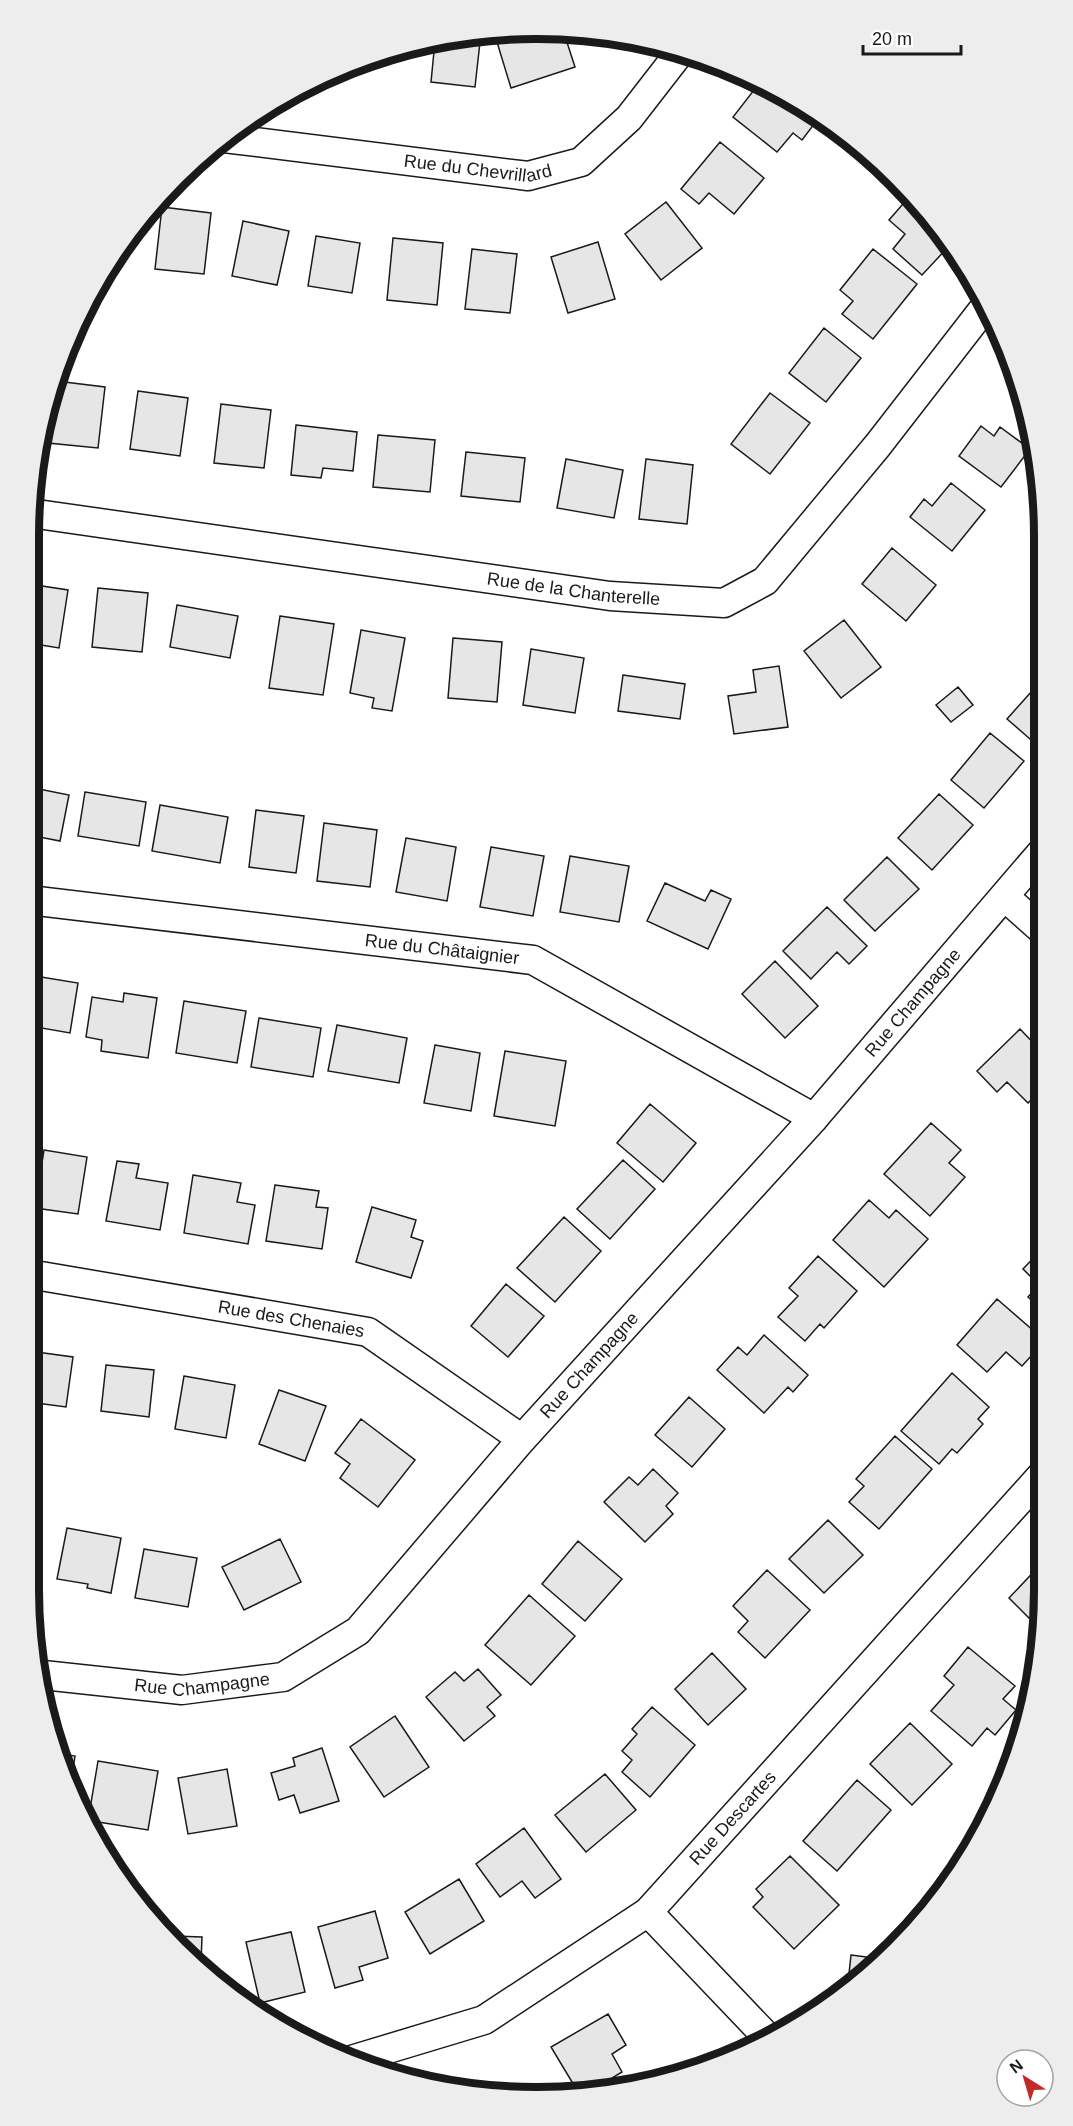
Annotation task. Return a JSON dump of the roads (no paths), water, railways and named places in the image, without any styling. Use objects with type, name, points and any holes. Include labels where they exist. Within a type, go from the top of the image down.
[{"type":"street","name":"Rue du Chevrillard","points":[[237,140],[528,176],[581,162],[629,118],[675,59]]},
{"type":"street","name":"Rue de la Chanterelle","points":[[40,514],[610,596],[724,603],[765,581],[878,445],[981,312]]},
{"type":"street","name":"Rue Champagne","points":[[47,1675],[182,1690],[283,1677],[358,1631],[522,1439],[814,1118],[1034,862]]},
{"type":"street","points":[[1005,897],[1034,922]]},
{"type":"street","name":"Rue du Châtaignier","points":[[39,901],[532,960],[814,1118]]},
{"type":"street","name":"Rue des Chenaies","points":[[39,1276],[368,1332],[522,1439]]},
{"type":"street","name":"Rue Descartes","points":[[364,2056],[484,2019],[648,1912],[1034,1484]]},
{"type":"street","points":[[648,1912],[763,2033]]}]
